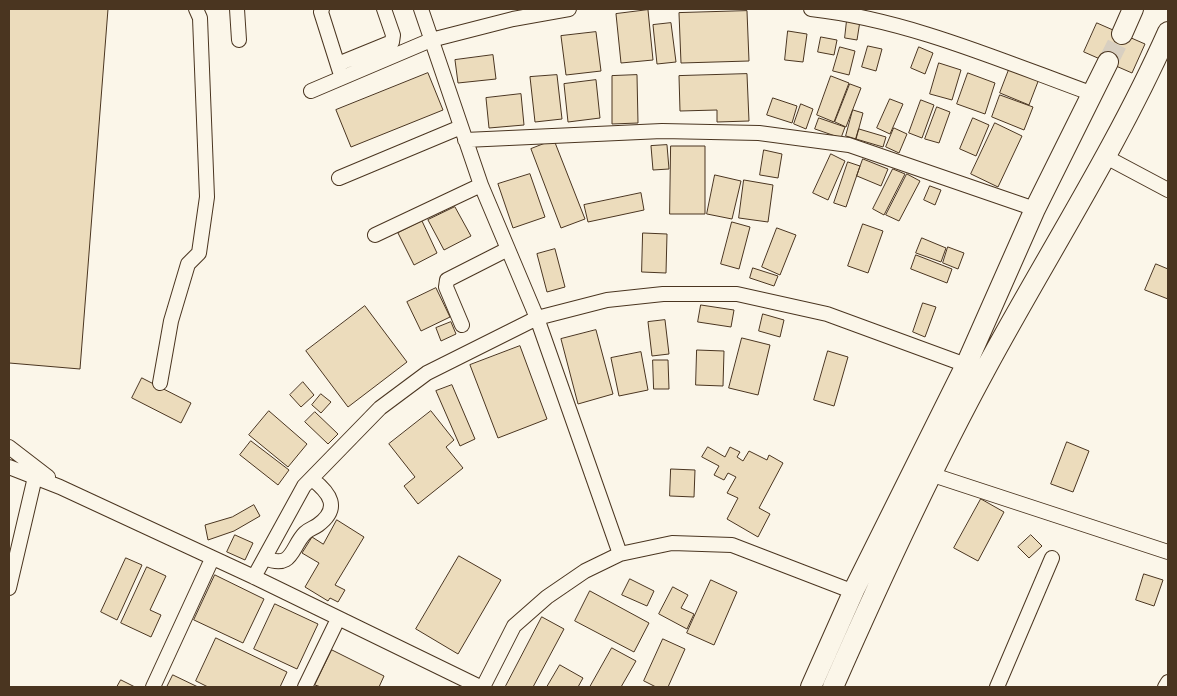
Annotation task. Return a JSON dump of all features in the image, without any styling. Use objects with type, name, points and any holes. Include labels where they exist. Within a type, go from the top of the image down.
[{"type":"highway","points":[[1122,34],[1134,9]]},
{"type":"highway","points":[[833,687],[874,595],[984,372],[1106,157],[1168,32]]},
{"type":"highway","points":[[811,687],[854,592],[966,365],[1035,209],[1108,62]]},
{"type":"street","points":[[160,384],[171,321],[188,264],[200,253],[208,197],[200,18],[196,9]]},
{"type":"street","points":[[237,9],[239,40]]},
{"type":"street","points":[[322,9],[321,12],[342,78]]},
{"type":"street","points":[[338,64],[392,42],[393,35],[384,9]]},
{"type":"street","points":[[421,9],[481,185],[537,318],[620,554]]},
{"type":"street","points":[[311,91],[431,40],[514,19],[569,9]]},
{"type":"street","points":[[811,9],[841,12],[948,41],[1093,94]]},
{"type":"street","points":[[339,178],[463,133],[662,131],[758,133],[849,145],[1035,209]]},
{"type":"street","points":[[1106,157],[1168,190]]},
{"type":"street","points":[[375,235],[481,185]]},
{"type":"street","points":[[462,325],[446,287],[447,280],[508,248]]},
{"type":"street","points":[[254,577],[304,486],[380,408],[428,373],[537,318],[617,299],[663,294],[737,294],[827,314],[966,365]]},
{"type":"street","points":[[9,447],[60,487]]},
{"type":"street","points":[[9,467],[60,487],[254,577],[482,687],[514,626],[547,597],[585,572],[620,554],[672,543],[732,545],[854,592]]},
{"type":"street","points":[[933,475],[1168,552]]},
{"type":"street","points":[[9,588],[35,477]]},
{"type":"street","points":[[265,558],[272,561],[287,559],[292,554],[303,534],[317,526],[331,512],[332,505],[325,490],[312,479]]},
{"type":"street","points":[[997,687],[1052,558]]},
{"type":"street","points":[[153,687],[212,559]]},
{"type":"street","points":[[305,687],[338,619]]},
{"type":"street","points":[[1165,687],[1168,682]]},
{"type":"building","points":[[9,9],[108,9],[80,369],[9,363]]},
{"type":"building","points":[[648,10],[653,60],[621,63],[616,14]]},
{"type":"building","points":[[747,11],[749,61],[681,63],[679,13]]},
{"type":"building","points":[[847,20],[860,21],[857,40],[845,38]]},
{"type":"building","points":[[671,23],[676,62],[657,64],[653,25]]},
{"type":"building","points":[[1097,23],[1145,44],[1132,73],[1084,52]]},
{"type":"building","points":[[788,31],[807,34],[803,62],[785,60]]},
{"type":"building","points":[[596,32],[601,71],[566,75],[561,36]]},
{"type":"building","points":[[821,37],[837,40],[834,55],[818,52]]},
{"type":"building","points":[[868,46],[882,49],[876,71],[862,67]]},
{"type":"building","points":[[840,47],[855,51],[849,75],[833,71]]},
{"type":"building","points":[[919,47],[933,53],[925,74],[911,68]]},
{"type":"building","points":[[493,55],[496,79],[458,83],[455,60]]},
{"type":"building","points":[[939,63],[961,70],[952,100],[930,94]]},
{"type":"building","points":[[1010,67],[1039,79],[1029,105],[1000,93]]},
{"type":"building","points":[[428,73],[443,110],[351,147],[336,110]]},
{"type":"building","points":[[968,73],[995,83],[985,114],[957,104]]},
{"type":"building","points":[[747,74],[749,121],[717,122],[717,110],[680,111],[679,76]]},
{"type":"building","points":[[557,75],[562,119],[535,122],[530,77]]},
{"type":"building","points":[[637,75],[638,123],[612,124],[612,76]]},
{"type":"building","points":[[831,76],[849,83],[834,122],[817,115]]},
{"type":"building","points":[[596,80],[600,118],[568,122],[564,84]]},
{"type":"building","points":[[850,84],[861,88],[846,127],[835,122]]},
{"type":"building","points":[[521,94],[524,125],[489,128],[486,98]]},
{"type":"building","points":[[1000,95],[1033,107],[1024,130],[992,117]]},
{"type":"building","points":[[773,98],[797,106],[792,123],[767,115]]},
{"type":"building","points":[[890,99],[903,104],[890,134],[877,128]]},
{"type":"building","points":[[921,100],[934,105],[922,138],[909,133]]},
{"type":"building","points":[[801,104],[813,109],[806,129],[794,124]]},
{"type":"building","points":[[937,107],[950,112],[939,143],[925,139]]},
{"type":"building","points":[[853,110],[863,113],[856,139],[846,136]]},
{"type":"building","points":[[819,118],[845,127],[841,138],[815,129]]},
{"type":"building","points":[[973,118],[989,125],[976,156],[960,149]]},
{"type":"building","points":[[995,123],[1022,136],[998,187],[971,174]]},
{"type":"building","points":[[894,128],[907,134],[899,153],[886,147]]},
{"type":"building","points":[[859,129],[886,137],[883,147],[856,139]]},
{"type":"building","points":[[554,140],[585,219],[561,228],[531,149]]},
{"type":"building","points":[[667,145],[669,169],[653,170],[651,146]]},
{"type":"building","points":[[671,146],[705,146],[705,214],[670,214]]},
{"type":"building","points":[[764,150],[782,154],[778,178],[760,175]]},
{"type":"building","points":[[831,154],[845,161],[828,200],[813,193]]},
{"type":"building","points":[[863,159],[888,169],[881,186],[857,176]]},
{"type":"building","points":[[848,162],[860,166],[846,207],[834,203]]},
{"type":"building","points":[[893,169],[905,174],[884,215],[873,209]]},
{"type":"building","points":[[530,174],[545,217],[513,228],[498,184]]},
{"type":"building","points":[[907,174],[920,181],[899,221],[886,215]]},
{"type":"building","points":[[715,175],[741,181],[732,219],[707,214]]},
{"type":"building","points":[[744,180],[773,185],[768,222],[739,218]]},
{"type":"building","points":[[930,186],[941,190],[935,205],[924,200]]},
{"type":"building","points":[[641,193],[644,210],[588,222],[584,205]]},
{"type":"building","points":[[455,207],[471,236],[444,250],[428,220]]},
{"type":"building","points":[[422,221],[437,253],[414,265],[398,233]]},
{"type":"building","points":[[732,222],[750,227],[739,269],[721,264]]},
{"type":"building","points":[[863,224],[883,231],[868,273],[848,266]]},
{"type":"building","points":[[777,228],[796,235],[780,275],[762,267]]},
{"type":"building","points":[[643,233],[667,234],[666,273],[642,272]]},
{"type":"building","points":[[922,238],[946,248],[941,262],[916,253]]},
{"type":"building","points":[[948,247],[964,253],[958,269],[943,263]]},
{"type":"building","points":[[555,249],[565,287],[547,292],[537,254]]},
{"type":"building","points":[[916,255],[952,269],[947,283],[911,269]]},
{"type":"building","points":[[1156,264],[1168,269],[1168,299],[1145,290]]},
{"type":"building","points":[[753,268],[778,276],[774,286],[750,278]]},
{"type":"building","points":[[436,288],[450,317],[421,331],[407,302]]},
{"type":"building","points":[[923,303],[936,307],[925,337],[913,332]]},
{"type":"building","points":[[701,305],[734,310],[731,327],[698,322]]},
{"type":"building","points":[[365,306],[407,362],[348,407],[306,351]]},
{"type":"building","points":[[763,314],[784,320],[780,337],[759,331]]},
{"type":"building","points":[[665,320],[669,354],[652,356],[648,322]]},
{"type":"building","points":[[451,322],[456,334],[441,341],[436,328]]},
{"type":"building","points":[[596,330],[613,394],[578,404],[561,339]]},
{"type":"building","points":[[742,338],[770,345],[758,395],[729,388]]},
{"type":"building","points":[[520,346],[547,419],[498,438],[470,365]]},
{"type":"building","points":[[697,350],[724,351],[723,386],[696,385]]},
{"type":"building","points":[[828,351],[848,357],[834,406],[814,400]]},
{"type":"building","points":[[641,352],[648,390],[619,396],[611,358]]},
{"type":"building","points":[[653,360],[668,360],[669,389],[654,389]]},
{"type":"building","points":[[142,378],[191,403],[181,423],[132,398]]},
{"type":"building","points":[[303,382],[314,395],[301,407],[290,395]]},
{"type":"building","points":[[452,385],[475,439],[460,446],[436,391]]},
{"type":"building","points":[[321,394],[331,402],[321,413],[312,405]]},
{"type":"building","points":[[269,411],[307,444],[288,467],[249,435]]},
{"type":"building","points":[[431,411],[454,440],[446,447],[463,468],[418,504],[404,486],[415,477],[389,444]]},
{"type":"building","points":[[315,412],[338,434],[328,444],[305,422]]},
{"type":"building","points":[[251,441],[289,470],[278,485],[240,455]]},
{"type":"building","points":[[1067,442],[1089,451],[1073,492],[1051,484]]},
{"type":"building","points":[[708,447],[725,457],[730,447],[740,452],[737,457],[743,461],[749,451],[767,460],[769,455],[783,463],[759,508],[770,514],[758,537],[727,519],[738,498],[727,493],[736,477],[728,473],[724,480],[714,475],[719,466],[702,457]]},
{"type":"building","points":[[671,469],[695,470],[694,497],[670,496]]},
{"type":"building","points":[[981,499],[1004,512],[978,561],[954,548]]},
{"type":"building","points":[[254,505],[260,516],[234,531],[208,540],[205,525],[232,517]]},
{"type":"building","points":[[337,520],[364,537],[335,585],[345,590],[338,602],[330,598],[328,601],[305,587],[319,563],[302,553],[312,537],[323,544]]},
{"type":"building","points":[[235,535],[253,543],[245,560],[227,552]]},
{"type":"building","points":[[1031,535],[1042,546],[1029,558],[1018,547]]},
{"type":"building","points":[[459,556],[501,580],[458,654],[416,629]]},
{"type":"building","points":[[126,558],[142,565],[117,620],[101,612]]},
{"type":"building","points":[[147,567],[166,576],[150,610],[161,615],[151,637],[121,623]]},
{"type":"building","points":[[1144,574],[1163,580],[1154,606],[1136,600]]},
{"type":"building","points":[[215,575],[264,599],[243,643],[194,620]]},
{"type":"building","points":[[630,579],[654,591],[647,606],[622,595]]},
{"type":"building","points":[[711,580],[737,592],[714,645],[687,633]]},
{"type":"building","points":[[673,587],[688,595],[681,608],[694,614],[687,629],[659,614]]},
{"type":"building","points":[[590,591],[649,623],[634,652],[575,621]]},
{"type":"building","points":[[275,604],[318,624],[297,669],[254,649]]},
{"type":"building","points":[[542,617],[564,629],[533,687],[507,687],[506,686]]},
{"type":"building","points":[[216,638],[287,672],[280,687],[208,687],[196,681]]},
{"type":"building","points":[[663,639],[685,649],[668,687],[656,687],[644,681]]},
{"type":"building","points":[[612,648],[636,661],[621,687],[590,687]]},
{"type":"building","points":[[332,650],[384,676],[379,687],[321,687],[315,685]]},
{"type":"building","points":[[560,665],[583,678],[578,687],[547,687]]},
{"type":"building","points":[[173,675],[198,687],[167,687]]},
{"type":"building","points":[[121,680],[135,687],[117,687]]},
{"type":"tunnel","points":[[1108,62],[1122,34]]}]
